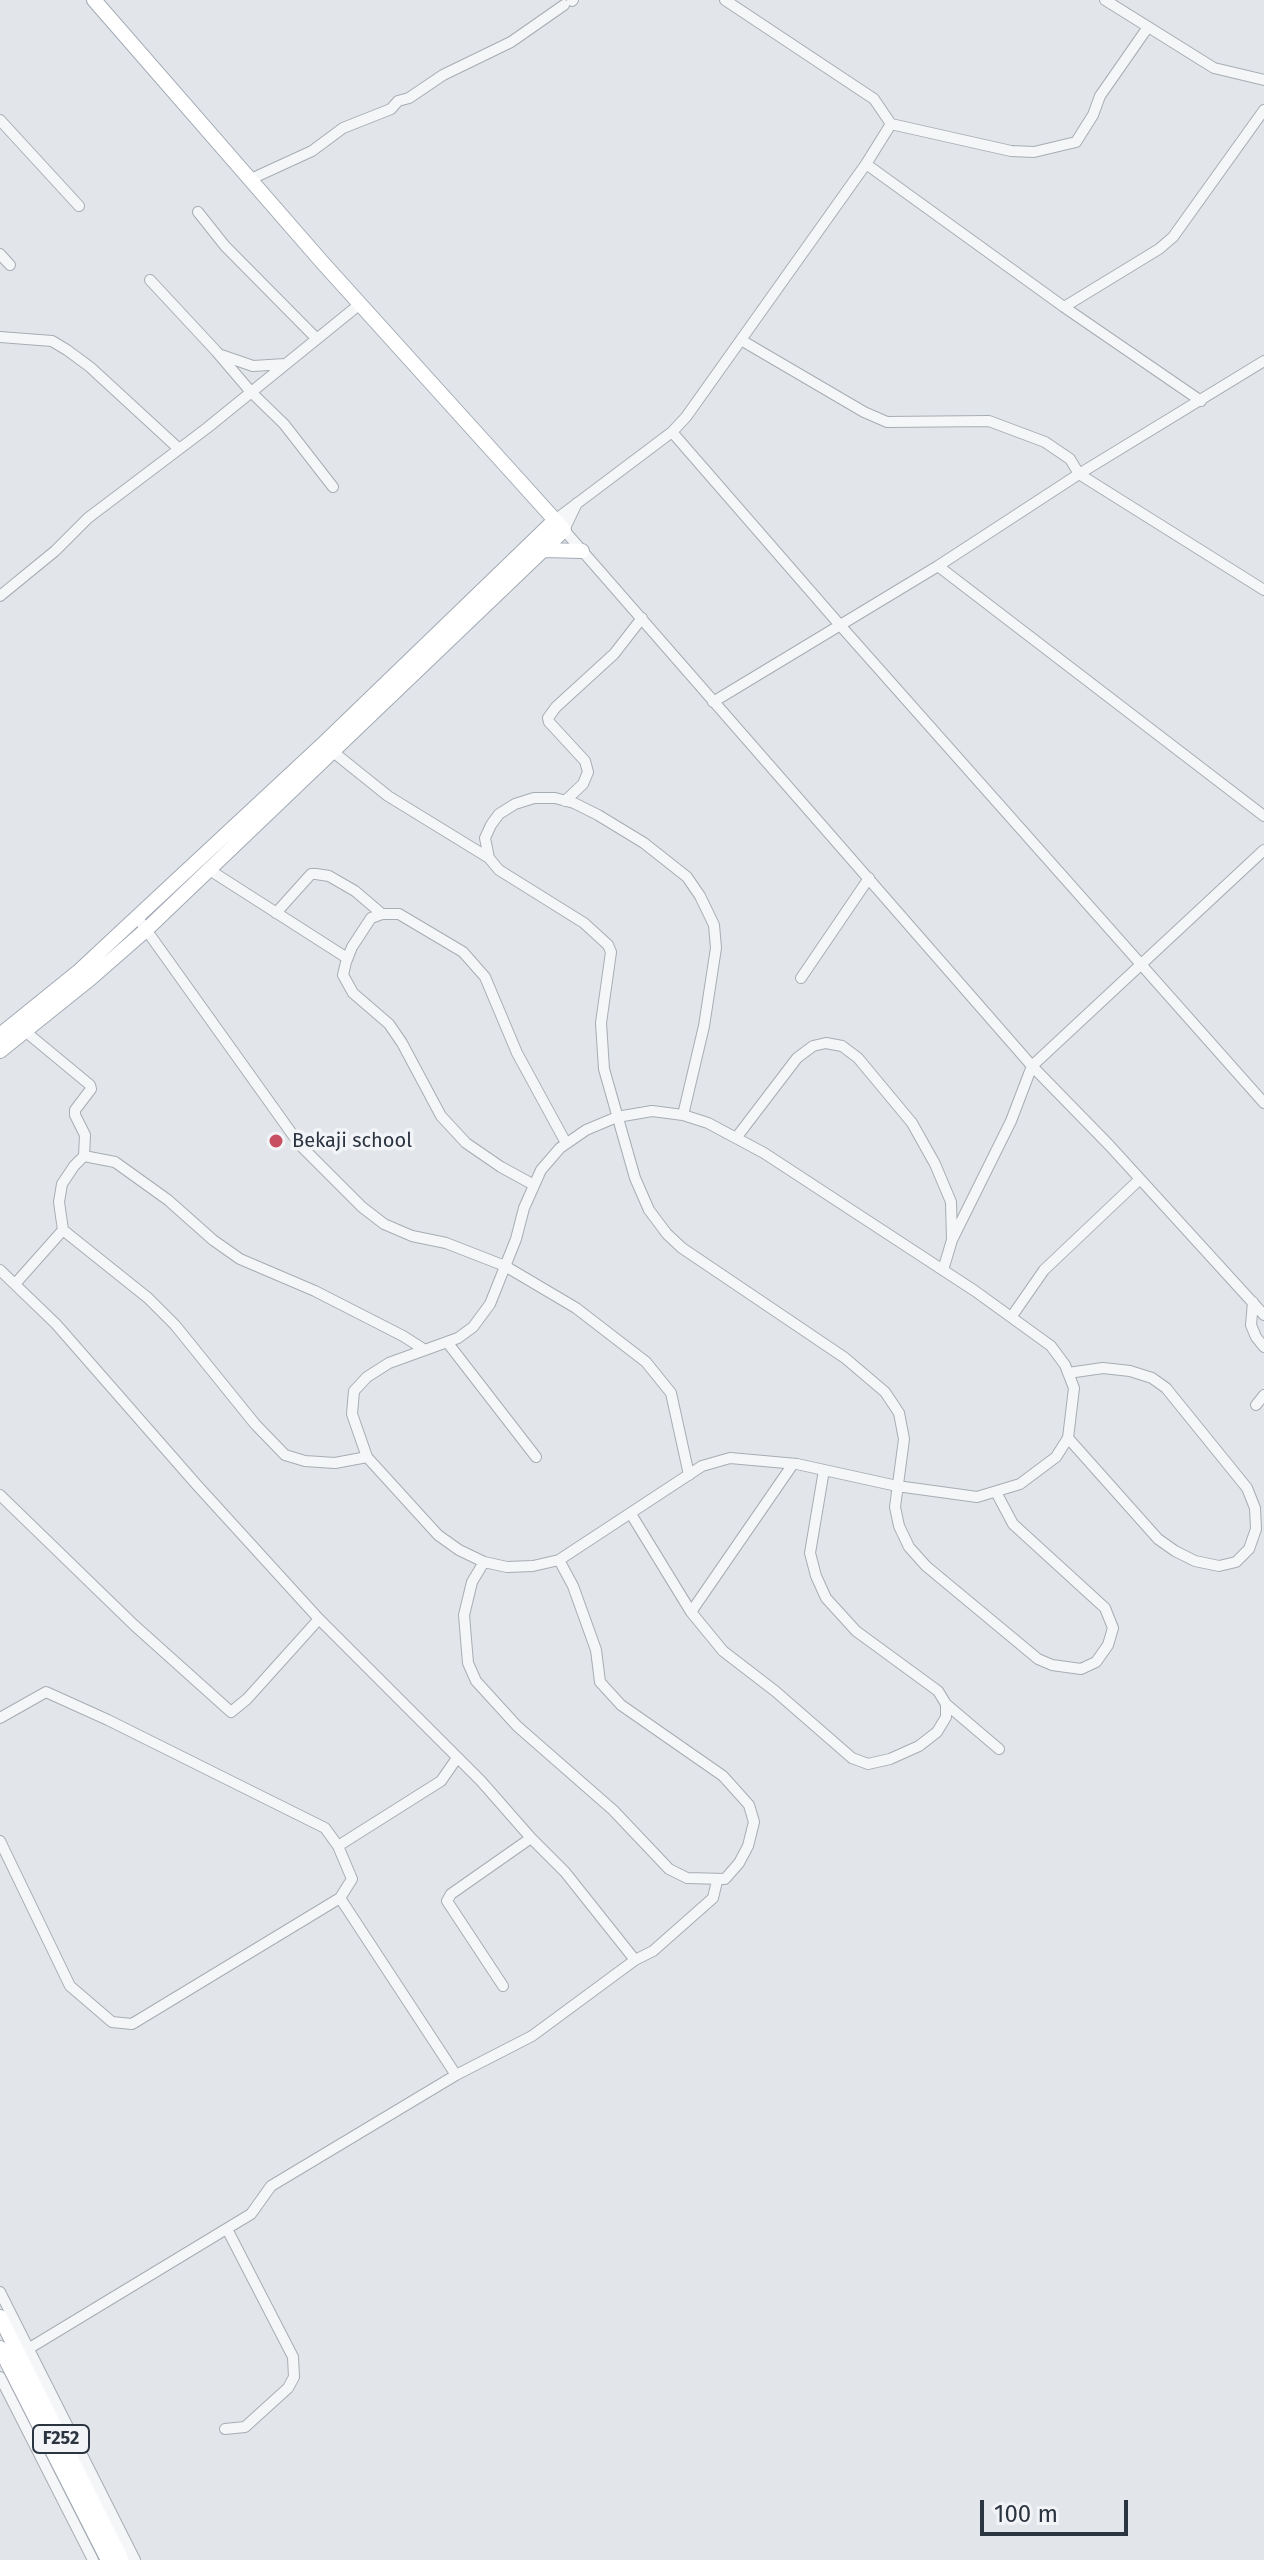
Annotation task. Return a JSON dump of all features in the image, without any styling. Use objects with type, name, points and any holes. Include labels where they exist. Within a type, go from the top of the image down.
[{"type":"main road","points":[[0,1051],[26,1032],[560,525],[360,304],[94,0]]},
{"type":"main road","points":[[539,545],[540,503]]},
{"type":"main road","points":[[539,545],[582,551]]},
{"type":"main road","points":[[0,1035],[208,869],[332,751],[380,697]]},
{"type":"main road","name":"F252","points":[[0,2317],[122,2560]]},
{"type":"main road","name":"F252","points":[[0,2348],[108,2560]]},
{"type":"street","points":[[725,0],[874,99],[891,124],[1011,151],[1034,152],[1076,142],[1093,115],[1100,96],[1148,27]]},
{"type":"street","points":[[1105,0],[1214,68],[1264,80]]},
{"type":"street","points":[[251,179],[312,151],[343,128],[391,109],[398,101],[409,98],[443,75],[511,42],[570,2]]},
{"type":"street","points":[[1064,307],[1159,249],[1173,237],[1264,110]]},
{"type":"street","points":[[0,120],[79,206]]},
{"type":"street","points":[[891,124],[741,340],[672,432],[577,503],[560,525],[1032,1066],[1260,1309],[1251,1325],[1264,1347]]},
{"type":"street","points":[[866,164],[1201,401]]},
{"type":"street","points":[[198,212],[225,246],[317,339]]},
{"type":"street","points":[[0,254],[10,265]]},
{"type":"street","points":[[150,280],[284,424],[333,487]]},
{"type":"street","points":[[0,596],[55,551],[88,518],[360,304]]},
{"type":"street","points":[[0,337],[52,341],[67,350],[90,367],[178,448]]},
{"type":"street","points":[[741,340],[864,412],[887,422],[989,421],[1045,442],[1070,459],[1079,474],[1264,590]]},
{"type":"street","points":[[220,355],[253,366],[285,364]]},
{"type":"street","points":[[713,702],[938,566],[1079,474],[1264,361]]},
{"type":"street","points":[[672,432],[1264,1103]]},
{"type":"street","points":[[938,566],[1264,816]]},
{"type":"street","points":[[565,801],[583,784],[588,772],[585,761],[548,718],[614,654],[642,618]]},
{"type":"street","points":[[332,751],[388,796],[489,858],[499,870],[584,923],[608,945],[611,962],[601,1023],[604,1069],[635,1178],[649,1210],[682,1248],[845,1358],[885,1392],[903,1425],[895,1507],[899,1526],[909,1547],[926,1566],[1038,1659],[1052,1665],[1081,1669],[1096,1662],[1108,1645],[1113,1628],[1105,1608],[1013,1524],[996,1492]]},
{"type":"street","points":[[489,858],[485,838],[499,814],[515,804],[534,798],[565,801],[598,815],[644,843],[687,877],[714,925],[716,948],[683,1115]]},
{"type":"street","points":[[943,1270],[952,1240],[1011,1121],[1032,1066],[1264,850]]},
{"type":"street","points":[[208,869],[347,958]]},
{"type":"street","points":[[276,913],[311,874],[316,874],[329,876],[355,891],[382,914]]},
{"type":"street","points":[[801,978],[869,878]]},
{"type":"street","points":[[534,1185],[466,1143],[441,1116],[389,1024],[353,993],[343,975],[347,958],[371,918],[382,914],[399,914],[463,952],[485,977],[517,1053],[566,1143]]},
{"type":"street","points":[[142,923],[300,1145],[337,1184],[384,1224],[505,1266],[576,1308],[646,1362],[671,1393],[689,1475]]},
{"type":"street","points":[[26,1032],[90,1085],[89,1095],[75,1110],[85,1135],[84,1156],[62,1184],[59,1202],[63,1230],[148,1298],[175,1325],[255,1424],[285,1455],[305,1461],[335,1463],[367,1457]]},
{"type":"street","points":[[736,1138],[797,1058],[813,1046],[826,1043],[842,1046],[858,1058],[912,1123],[935,1164],[951,1202],[952,1240]]},
{"type":"street","points":[[652,1111],[683,1115],[708,1123],[736,1138],[829,1195],[1012,1316],[1051,1346],[1074,1388],[1068,1438],[1056,1457],[1020,1484],[977,1497],[897,1486],[793,1464],[730,1458],[702,1466],[559,1560],[533,1566],[507,1567],[484,1562],[438,1535],[367,1457],[352,1414],[354,1391],[367,1377],[389,1363],[447,1342],[473,1327],[490,1304],[541,1170],[566,1143],[586,1130],[617,1117],[652,1111]]},
{"type":"street","points":[[84,1156],[115,1162],[168,1200],[213,1240],[240,1259],[315,1291],[425,1350]]},
{"type":"street","points":[[1012,1316],[1044,1270],[1140,1179]]},
{"type":"street","points":[[15,1284],[63,1230]]},
{"type":"street","points":[[0,1270],[56,1324],[319,1619],[565,1872],[635,1960]]},
{"type":"street","points":[[447,1342],[536,1457]]},
{"type":"street","points":[[1068,1373],[1103,1368],[1130,1371],[1152,1378],[1166,1388],[1247,1488],[1255,1508],[1256,1529],[1249,1549],[1236,1562],[1219,1566],[1195,1561],[1175,1551],[1158,1539],[1068,1438]]},
{"type":"street","points":[[1256,1405],[1264,1395]]},
{"type":"street","points":[[691,1612],[793,1464]]},
{"type":"street","points":[[824,1470],[810,1553],[826,1598],[856,1631],[938,1691],[946,1704],[999,1749]]},
{"type":"street","points":[[0,1495],[134,1625],[231,1712],[247,1699],[319,1619]]},
{"type":"street","points":[[631,1514],[691,1612],[723,1651],[809,1719],[852,1758],[868,1764],[890,1759],[919,1746],[937,1732],[946,1717],[946,1704]]},
{"type":"street","points":[[484,1562],[472,1582],[464,1615],[468,1663],[476,1681],[517,1726],[613,1810],[669,1869],[687,1878],[717,1881],[729,1876],[748,1846],[754,1822],[749,1805],[723,1776],[621,1705],[600,1682],[596,1650],[573,1586],[559,1560]]},
{"type":"street","points":[[0,1718],[46,1692],[108,1720],[325,1828],[338,1846],[352,1879],[340,1898],[132,2024],[112,2022],[70,1986],[0,1841]]},
{"type":"street","points":[[338,1846],[441,1781],[457,1758]]},
{"type":"street","points":[[503,1986],[447,1901],[451,1894],[531,1838]]},
{"type":"street","points":[[28,2349],[251,2214],[271,2186],[456,2075],[532,2036],[635,1960],[653,1951],[696,1915],[713,1898],[717,1881]]},
{"type":"street","points":[[340,1898],[456,2075]]},
{"type":"street","points":[[225,2429],[245,2427],[279,2397],[294,2377],[293,2357],[227,2229]]},
{"type":"street","points":[[0,2292],[135,2560]]},
{"type":"street","points":[[0,2377],[93,2560]]},
{"type":"place","name":"Bekaji school","points":[[276,1141]]}]
